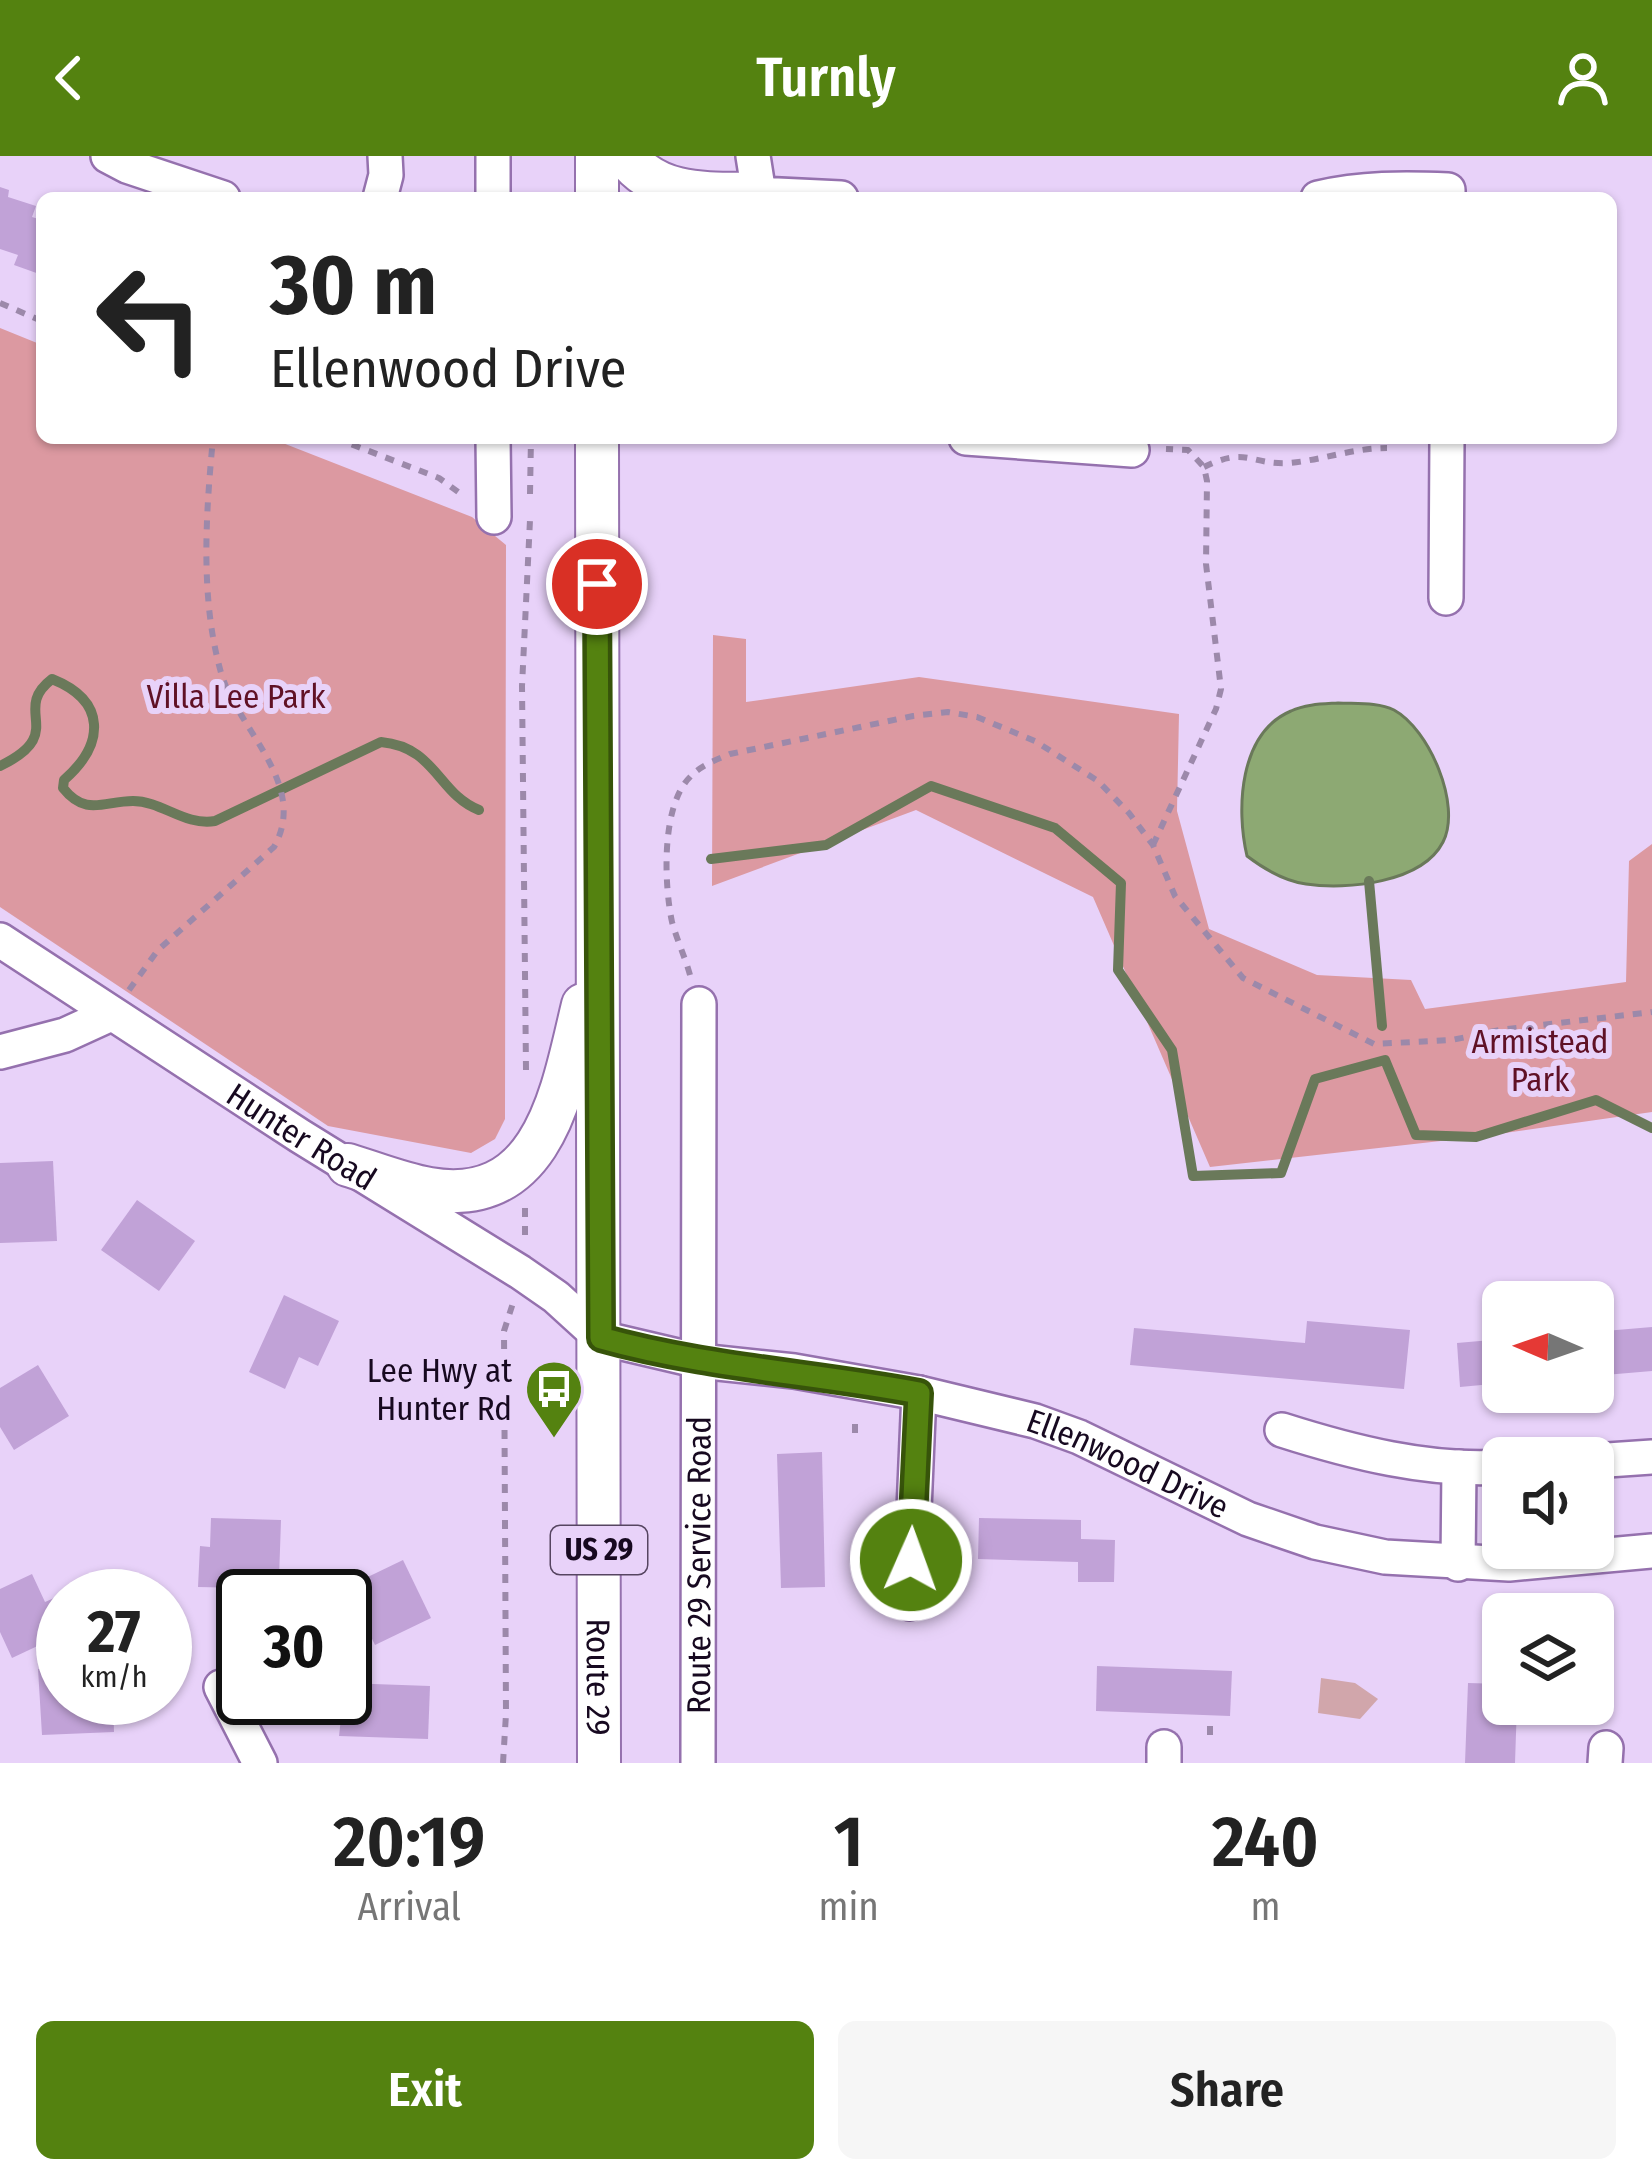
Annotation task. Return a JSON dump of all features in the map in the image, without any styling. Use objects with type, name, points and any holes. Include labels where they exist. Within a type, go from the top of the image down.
[{"type":"main road","points":[[597,156],[597,192]]},
{"type":"main road","points":[[626,156],[646,177],[682,191],[753,183]]},
{"type":"main road","name":"Route 29","points":[[597,444],[599,1763]]},
{"type":"main road","points":[[347,1165],[431,1189],[453,1190],[499,1180],[527,1159],[541,1142],[562,1092],[598,939]]},
{"type":"street","points":[[108,156],[206,192]]},
{"type":"street","points":[[382,192],[385,156]]},
{"type":"street","points":[[493,156],[493,192]]},
{"type":"street","points":[[753,183],[806,192]]},
{"type":"street","points":[[1346,192],[1396,188],[1448,192]]},
{"type":"street","points":[[493,444],[494,517]]},
{"type":"street","points":[[1048,444],[1132,450]]},
{"type":"street","points":[[1447,444],[1447,598]]},
{"type":"street","name":"Hunter Road","points":[[0,940],[520,1272],[601,1338]]},
{"type":"street","name":"Route 29 Service Road","points":[[698,1763],[699,1004]]},
{"type":"street","points":[[0,1052],[65,1035],[111,1014]]},
{"type":"street","name":"Ellenwood Drive","points":[[601,1338],[698,1361],[794,1371],[919,1393],[1035,1421],[1079,1437],[1248,1519],[1315,1542],[1385,1557],[1509,1564],[1652,1551]]},
{"type":"street","points":[[910,1603],[919,1393]]},
{"type":"street","points":[[1282,1430],[1344,1450],[1482,1467]]},
{"type":"street","points":[[1614,1460],[1652,1457]]},
{"type":"street","points":[[1458,1564],[1459,1467]]},
{"type":"street","points":[[240,1725],[260,1763]]},
{"type":"path","points":[[0,303],[36,319]]},
{"type":"path","points":[[111,1014],[158,950],[274,847],[284,825],[273,769],[220,673],[206,514],[212,444]]},
{"type":"path","points":[[351,444],[439,478],[494,517]]},
{"type":"path","points":[[1204,467],[1236,454],[1283,463],[1359,448],[1387,448]]},
{"type":"path","points":[[1132,450],[1188,450],[1204,467],[1210,626],[1221,689],[1153,845]]},
{"type":"path","points":[[699,1004],[669,904],[670,814],[688,778],[705,764],[730,754],[948,712],[977,717],[1035,741],[1099,781],[1153,845],[1175,896],[1243,978],[1374,1044],[1452,1040],[1518,1027],[1652,1012]]},
{"type":"path","points":[[855,1418],[855,1432]]},
{"type":"path","points":[[1210,1726],[1210,1740]]},
{"type":"shaded area","points":[[1338,703],[1394,710],[1419,733],[1439,769],[1448,826],[1433,856],[1418,867],[1382,881],[1323,886],[1275,874],[1247,856],[1242,795],[1251,754],[1274,722],[1303,707]]},
{"type":"shaded area","points":[[1321,1678],[1355,1683],[1378,1699],[1360,1719],[1318,1713]]},
{"type":"green space","name":"Villa Lee Park","points":[[0,328],[36,343],[36,444],[285,444],[472,517],[506,545],[505,1119],[495,1139],[471,1153],[328,1126],[0,907]]},
{"type":"green space","name":"Armistead Park","points":[[713,635],[746,639],[746,702],[919,677],[1179,714],[1177,811],[1209,929],[1317,975],[1411,980],[1425,1009],[1626,982],[1629,861],[1652,844],[1652,1112],[1210,1167],[1093,897],[916,810],[712,886]]},
{"type":"building","points":[[0,187],[9,190],[8,197],[36,206],[32,217],[36,218],[36,273],[14,265],[18,255],[0,249]]},
{"type":"building","points":[[53,1161],[57,1241],[0,1243],[0,1163]]},
{"type":"building","points":[[137,1200],[195,1241],[159,1291],[101,1250]]},
{"type":"building","points":[[284,1295],[339,1321],[318,1366],[299,1357],[285,1389],[249,1372]]},
{"type":"building","points":[[1307,1321],[1410,1330],[1404,1389],[1130,1365],[1134,1328],[1305,1343]]},
{"type":"building","points":[[1652,1327],[1652,1371],[1614,1374],[1614,1330]]},
{"type":"building","points":[[1482,1341],[1482,1385],[1460,1387],[1457,1343]]},
{"type":"building","points":[[38,1365],[69,1416],[14,1450],[0,1427],[0,1388]]},
{"type":"building","points":[[822,1452],[825,1587],[781,1588],[777,1454]]},
{"type":"building","points":[[211,1518],[281,1520],[279,1569],[216,1569],[216,1587],[198,1587],[200,1546],[210,1547]]},
{"type":"building","points":[[979,1518],[1081,1520],[1081,1539],[1115,1540],[1114,1582],[1078,1582],[1078,1562],[978,1559]]},
{"type":"building","points":[[403,1560],[431,1618],[375,1645],[372,1575]]},
{"type":"building","points":[[32,1574],[36,1583],[36,1647],[12,1658],[0,1632],[0,1589]]},
{"type":"building","points":[[1097,1666],[1232,1671],[1230,1716],[1096,1711]]},
{"type":"building","points":[[1468,1683],[1482,1683],[1482,1725],[1516,1725],[1515,1763],[1465,1763]]},
{"type":"building","points":[[372,1684],[430,1686],[428,1739],[339,1736],[340,1725],[372,1725]]},
{"type":"building","points":[[41,1725],[114,1725],[114,1732],[42,1735]]},
{"type":"waterway","points":[[0,766],[31,743],[36,732],[36,701],[52,679],[70,688],[91,711],[93,738],[63,788],[88,805],[144,802],[193,820],[215,821],[381,742],[414,752],[465,803],[479,810]]},
{"type":"waterway","points":[[711,859],[826,845],[931,786],[1055,828],[1121,883],[1118,970],[1172,1050],[1193,1176],[1281,1173],[1315,1079],[1385,1060],[1416,1135],[1476,1137],[1596,1100],[1652,1128]]},
{"type":"waterway","points":[[1369,881],[1382,1026]]},
{"type":"place","name":"Lee Hwy at Hunter Rd","points":[[554,1440]]},
{"type":"route","points":[[597,584],[601,1338],[698,1361],[794,1371],[919,1393],[911,1560]]}]
